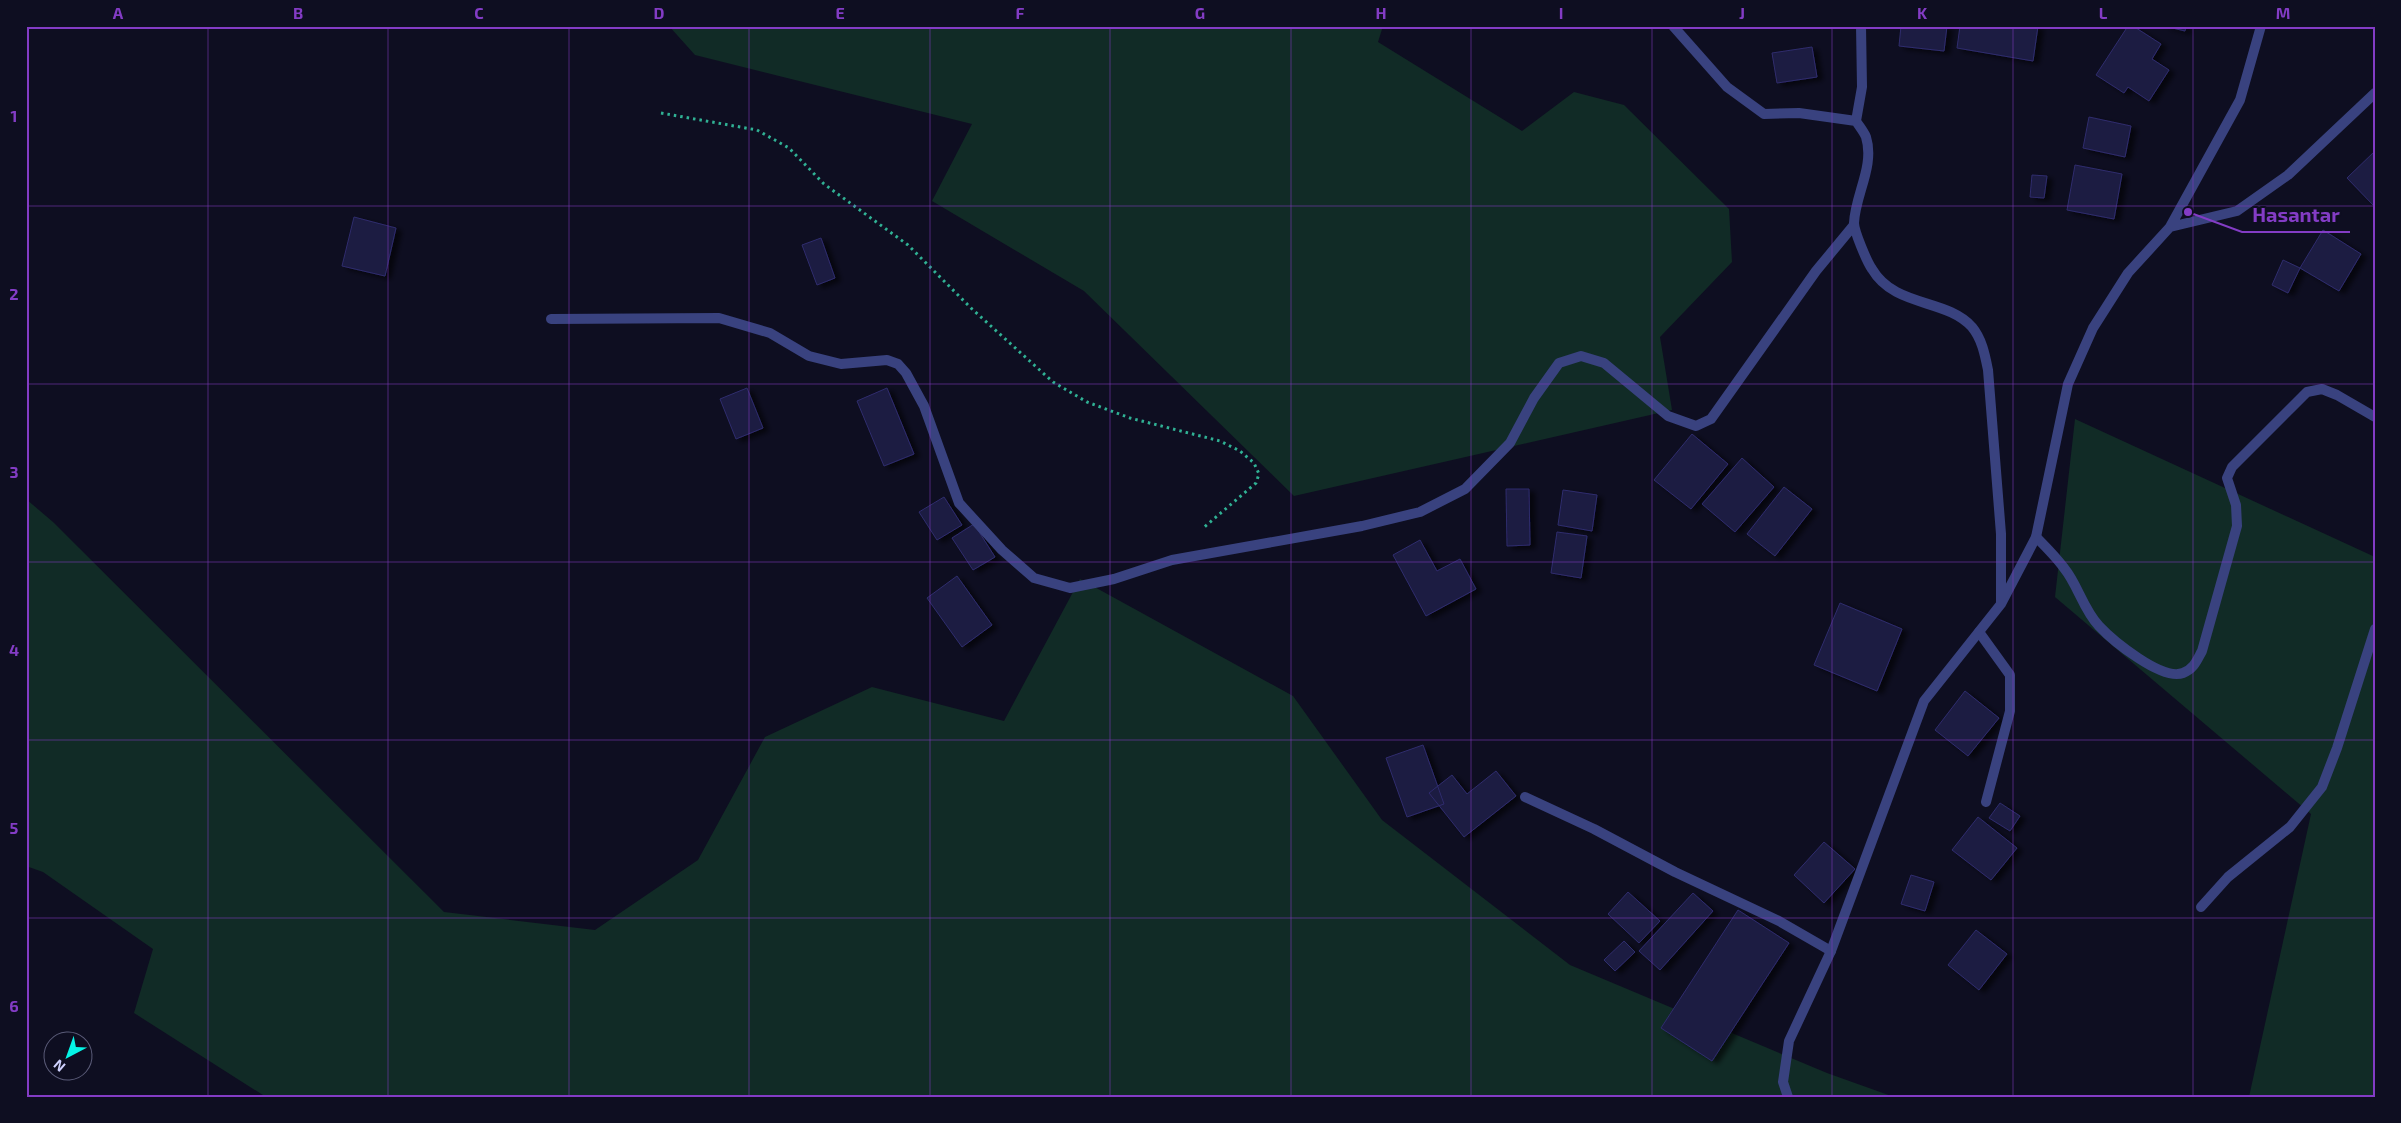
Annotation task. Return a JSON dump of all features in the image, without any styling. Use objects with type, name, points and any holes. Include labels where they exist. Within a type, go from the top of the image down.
[{"type":"street","points":[[1673,26],[1726,87],[1764,114],[1799,113],[1856,121]]},
{"type":"street","points":[[551,319],[719,318],[770,333],[809,356],[841,364],[887,360],[898,364],[906,374],[924,406],[959,503],[1002,550],[1034,578],[1070,588],[1114,579],[1172,560],[1362,526],[1420,512],[1464,490],[1510,443],[1534,398],[1559,364],[1581,356],[1604,363],[1668,416],[1696,426],[1712,419],[1816,271],[1854,225],[1868,159],[1866,137],[1856,121],[1862,87],[1861,26]]},
{"type":"street","points":[[1788,1097],[1783,1082],[1789,1041],[1831,951],[1924,701],[2001,604],[2036,537],[2068,384],[2092,328],[2128,273],[2170,227],[2240,100],[2261,26]]},
{"type":"street","points":[[2170,227],[2237,211],[2288,175],[2375,93]]},
{"type":"street","points":[[1854,225],[1871,269],[1882,283],[1901,295],[1958,316],[1972,328],[1982,344],[1988,370],[1999,515],[2001,604]]},
{"type":"street","points":[[2036,537],[2066,570],[2080,599],[2099,626],[2136,657],[2165,673],[2182,674],[2193,667],[2202,650],[2238,526],[2236,505],[2227,478],[2232,467],[2307,392],[2322,390],[2337,395],[2375,418]]},
{"type":"street","points":[[2201,907],[2228,876],[2290,828],[2322,787],[2337,748],[2375,629]]},
{"type":"street","points":[[1979,632],[2010,675],[2010,711],[1986,802]]},
{"type":"street","points":[[1525,797],[1594,828],[1675,872],[1779,922],[1831,951]]},
{"type":"path","points":[[660,113],[757,130],[789,148],[824,184],[908,245],[972,309],[1053,382],[1087,402],[1130,418],[1220,441],[1254,463],[1259,474],[1256,483],[1211,520],[1172,560]]},
{"type":"green space","points":[[669,26],[1383,26],[1378,42],[1522,131],[1574,92],[1624,105],[1729,209],[1732,262],[1660,337],[1672,410],[1294,496],[1084,291],[932,201],[972,124],[695,55]]},
{"type":"green space","points":[[2075,419],[2375,557],[2375,1097],[2249,1097],[2311,814],[2055,597]]},
{"type":"green space","points":[[26,499],[53,522],[444,912],[595,930],[698,860],[765,737],[872,687],[1004,721],[1080,579],[1293,696],[1382,820],[1570,965],[1827,1073],[1894,1097],[266,1097],[134,1013],[153,949],[43,872],[26,866]]},
{"type":"building","points":[[1901,26],[1947,26],[1944,51],[1899,46]]},
{"type":"building","points":[[1960,26],[2038,26],[2033,61],[1957,48]]},
{"type":"building","points":[[2128,26],[2133,26],[2161,44],[2152,59],[2169,70],[2149,101],[2128,87],[2124,93],[2096,75]]},
{"type":"building","points":[[2164,26],[2186,26],[2185,31]]},
{"type":"building","points":[[1812,47],[1817,77],[1777,83],[1772,53]]},
{"type":"building","points":[[2089,117],[2131,126],[2125,157],[2083,148]]},
{"type":"building","points":[[2375,151],[2375,207],[2347,178]]},
{"type":"building","points":[[2075,165],[2122,174],[2114,219],[2067,210]]},
{"type":"building","points":[[2032,175],[2047,176],[2044,198],[2030,197]]},
{"type":"building","points":[[354,217],[396,228],[385,276],[342,266]]},
{"type":"building","points":[[2323,230],[2361,254],[2339,291],[2300,268]]},
{"type":"building","points":[[821,238],[835,278],[817,285],[802,245]]},
{"type":"building","points":[[2283,260],[2300,268],[2288,293],[2272,285]]},
{"type":"building","points":[[747,388],[763,428],[736,439],[720,399]]},
{"type":"building","points":[[887,388],[914,454],[884,466],[857,401]]},
{"type":"building","points":[[1692,434],[1728,464],[1691,509],[1654,480]]},
{"type":"building","points":[[1742,458],[1774,487],[1735,532],[1702,504]]},
{"type":"building","points":[[1784,487],[1812,509],[1775,556],[1747,534]]},
{"type":"building","points":[[1506,489],[1529,489],[1530,545],[1507,546]]},
{"type":"building","points":[[1563,490],[1597,495],[1592,531],[1558,525]]},
{"type":"building","points":[[944,497],[962,525],[937,540],[919,512]]},
{"type":"building","points":[[974,524],[995,557],[973,570],[952,538]]},
{"type":"building","points":[[1557,532],[1587,536],[1581,578],[1551,573]]},
{"type":"building","points":[[1420,540],[1437,571],[1460,559],[1476,589],[1426,616],[1393,555]]},
{"type":"building","points":[[957,576],[992,625],[962,647],[927,598]]},
{"type":"building","points":[[1840,603],[1902,629],[1877,691],[1814,665]]},
{"type":"building","points":[[1965,691],[1999,718],[1968,756],[1935,730]]},
{"type":"building","points":[[1423,745],[1444,804],[1407,817],[1386,758]]},
{"type":"building","points":[[1496,771],[1516,796],[1464,837],[1429,793],[1452,775],[1467,794]]},
{"type":"building","points":[[2000,803],[2020,816],[2010,831],[1989,818]]},
{"type":"building","points":[[1978,817],[2017,848],[1991,880],[1952,850]]},
{"type":"building","points":[[1824,842],[1855,869],[1824,903],[1794,875]]},
{"type":"building","points":[[1911,875],[1934,882],[1925,911],[1901,904]]},
{"type":"building","points":[[1628,892],[1660,921],[1639,943],[1608,914]]},
{"type":"building","points":[[1693,893],[1713,911],[1660,970],[1639,951]]},
{"type":"building","points":[[1738,910],[1789,943],[1712,1061],[1661,1028]]},
{"type":"building","points":[[1976,930],[2007,954],[1979,990],[1948,965]]},
{"type":"building","points":[[1624,941],[1635,952],[1615,971],[1604,960]]},
{"type":"place","name":"Hasantar","points":[[2188,212]]}]
